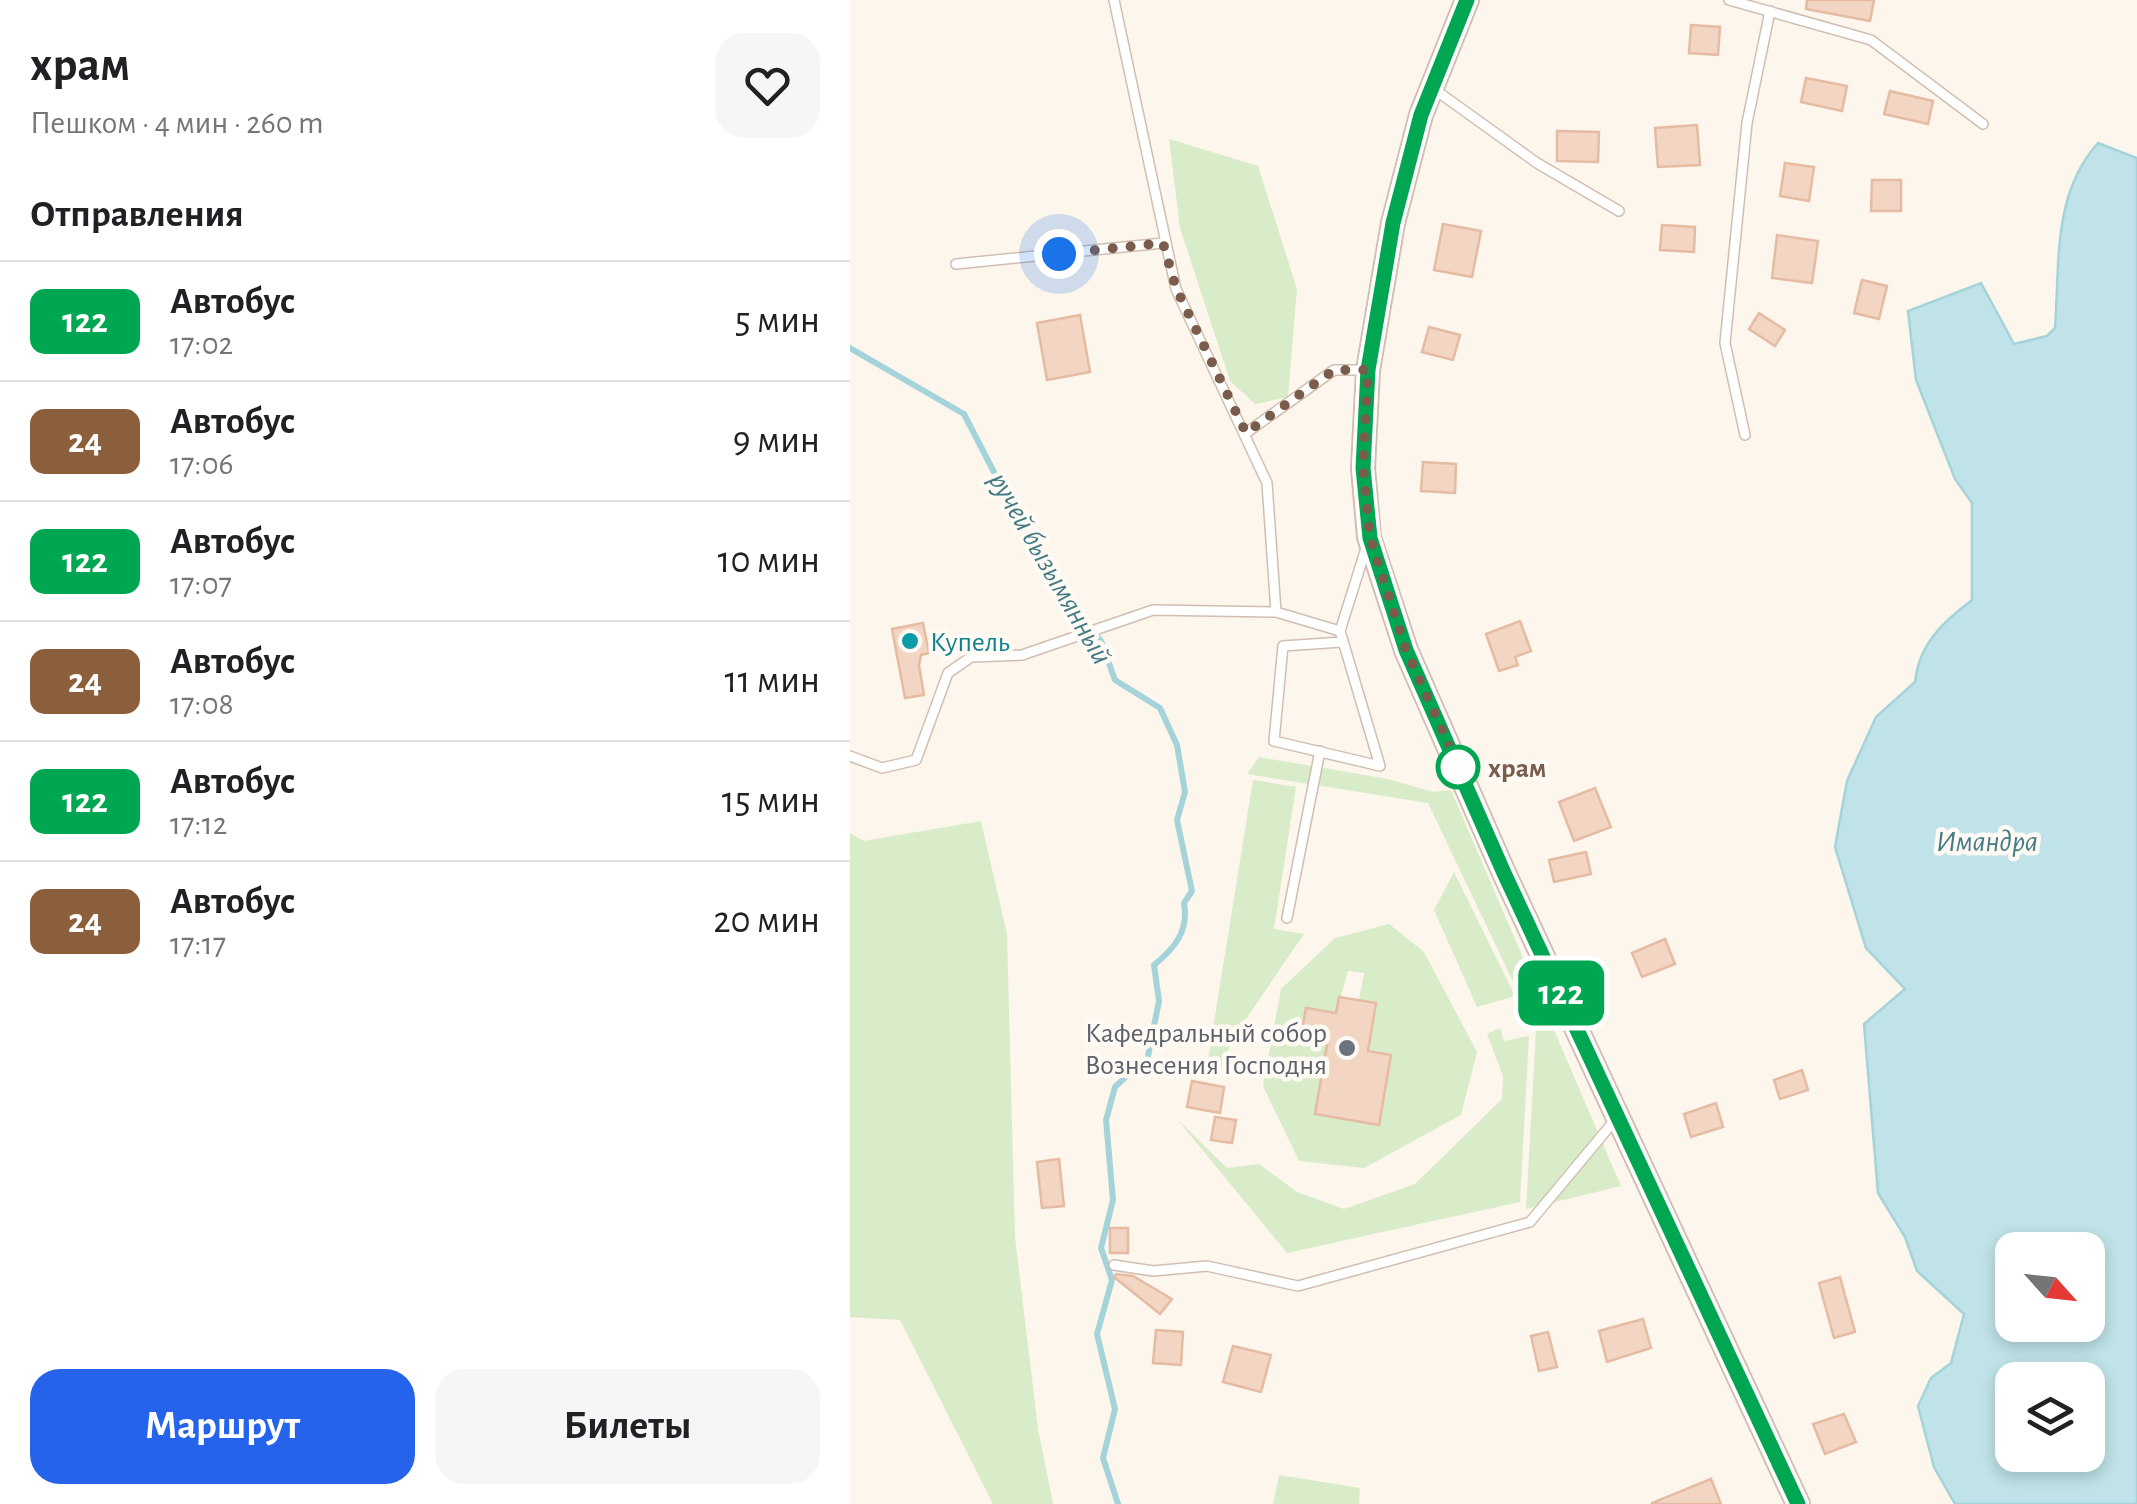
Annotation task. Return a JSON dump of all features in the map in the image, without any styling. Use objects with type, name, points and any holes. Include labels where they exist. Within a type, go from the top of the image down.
[{"type":"street","points":[[1467,0],[1432,88],[1393,223],[1368,370],[1363,468],[1370,538],[1406,650],[1504,873],[1620,1114],[1798,1504]]},
{"type":"lane","points":[[1114,0],[1163,243],[1176,288],[1268,483],[1276,612]]},
{"type":"lane","points":[[1729,0],[1871,40],[1983,124]]},
{"type":"lane","points":[[1744,435],[1725,343],[1747,123],[1770,12]]},
{"type":"lane","points":[[1432,88],[1538,163],[1619,211]]},
{"type":"lane","points":[[956,264],[1163,243]]},
{"type":"lane","points":[[1246,433],[1334,370],[1368,370]]},
{"type":"lane","points":[[1341,637],[1282,646],[1274,740],[1380,766],[1341,637],[1370,538]]},
{"type":"lane","points":[[850,756],[882,768],[916,760],[948,672],[971,657],[1022,655],[1152,610],[1276,612],[1341,637]]},
{"type":"lane","points":[[1287,918],[1320,751]]},
{"type":"lane","points":[[1114,1265],[1153,1271],[1207,1266],[1298,1286],[1530,1222],[1620,1114]]},
{"type":"green space","points":[[1169,139],[1258,166],[1297,289],[1288,397],[1255,404],[1230,381],[1180,228]]},
{"type":"green space","points":[[1259,757],[1388,779],[1433,792],[1451,790],[1621,1186],[1526,1209],[1536,1030],[1428,803],[1247,774]]},
{"type":"green space","points":[[1253,780],[1296,787],[1274,929],[1304,934],[1231,1041],[1223,1069],[1206,1072]]},
{"type":"green space","points":[[981,821],[1007,934],[1015,1237],[1038,1429],[1053,1504],[993,1504],[900,1320],[850,1317],[850,833],[864,841]]},
{"type":"green space","points":[[1454,872],[1515,996],[1477,1007],[1434,910]]},
{"type":"green space","points":[[1389,924],[1424,952],[1477,1052],[1461,1115],[1364,1168],[1299,1161],[1263,1086],[1281,989],[1335,938]],"holes":[[[1348,971],[1364,973],[1359,1000],[1376,1004],[1368,1051],[1391,1055],[1379,1125],[1315,1114],[1327,1045],[1301,1038],[1306,1009],[1336,1013]]]},
{"type":"green space","points":[[1500,1028],[1504,1041],[1529,1036],[1520,1202],[1287,1253],[1177,1119],[1227,1168],[1259,1164],[1297,1192],[1344,1209],[1415,1184],[1502,1099],[1503,1076],[1487,1034]]},
{"type":"green space","points":[[1279,1475],[1360,1488],[1359,1504],[1273,1504]]},
{"type":"water","name":"Имандра","points":[[2098,143],[2137,158],[2137,1504],[1955,1504],[1934,1467],[1918,1406],[1931,1378],[1951,1363],[1964,1314],[1917,1271],[1905,1237],[1878,1193],[1864,1024],[1905,989],[1866,948],[1835,847],[1847,781],[1876,717],[1915,682],[1927,645],[1972,600],[1972,503],[1955,479],[1916,380],[1908,311],[1981,283],[2014,344],[2047,336],[2055,328],[2061,230],[2073,184]]},
{"type":"building","points":[[1807,0],[1874,0],[1870,21],[1806,9]]},
{"type":"building","points":[[1691,25],[1720,27],[1718,55],[1689,53]]},
{"type":"building","points":[[1806,78],[1847,86],[1842,111],[1801,102]]},
{"type":"building","points":[[1890,91],[1933,101],[1928,124],[1884,114]]},
{"type":"building","points":[[1697,125],[1700,165],[1658,167],[1655,128]]},
{"type":"building","points":[[1557,131],[1599,132],[1598,162],[1557,161]]},
{"type":"building","points":[[1785,163],[1814,167],[1809,201],[1780,196]]},
{"type":"building","points":[[1872,180],[1901,180],[1901,211],[1871,211]]},
{"type":"building","points":[[1443,224],[1481,231],[1472,277],[1434,270]]},
{"type":"building","points":[[1662,225],[1695,227],[1694,252],[1660,250]]},
{"type":"building","points":[[1777,235],[1818,241],[1812,283],[1772,278]]},
{"type":"building","points":[[1862,280],[1887,286],[1879,319],[1854,313]]},
{"type":"building","points":[[1759,313],[1785,330],[1775,346],[1749,329]]},
{"type":"building","points":[[1080,315],[1090,372],[1047,380],[1037,323]]},
{"type":"building","points":[[1429,327],[1460,335],[1453,360],[1422,352]]},
{"type":"building","points":[[1423,462],[1456,464],[1455,493],[1421,491]]},
{"type":"building","points":[[1520,621],[1531,651],[1515,657],[1518,665],[1499,671],[1486,634]]},
{"type":"building","name":"Купель","points":[[923,623],[929,653],[921,655],[919,665],[924,695],[905,698],[892,629]]},
{"type":"building","points":[[1595,788],[1611,827],[1574,841],[1559,802]]},
{"type":"building","points":[[1586,852],[1591,874],[1554,882],[1549,860]]},
{"type":"building","points":[[1665,939],[1675,964],[1642,977],[1632,953]]},
{"type":"building","name":"Кафедральный собор Вознесения Господня","points":[[1339,997],[1376,1003],[1368,1051],[1391,1055],[1379,1125],[1315,1114],[1327,1045],[1300,1041],[1306,1008],[1336,1013]]},
{"type":"building","points":[[1802,1070],[1808,1090],[1780,1099],[1774,1080]]},
{"type":"building","points":[[1192,1081],[1224,1087],[1220,1113],[1187,1107]]},
{"type":"building","points":[[1716,1103],[1723,1127],[1691,1137],[1684,1114]]},
{"type":"building","points":[[1215,1117],[1236,1120],[1232,1143],[1211,1140]]},
{"type":"building","points":[[1059,1159],[1064,1206],[1042,1208],[1037,1162]]},
{"type":"building","points":[[1110,1228],[1128,1228],[1128,1253],[1110,1253]]},
{"type":"building","points":[[1133,1276],[1172,1299],[1160,1314],[1114,1277]]},
{"type":"building","points":[[1840,1277],[1855,1332],[1834,1338],[1819,1283]]},
{"type":"building","points":[[1643,1319],[1651,1348],[1607,1362],[1599,1331]]},
{"type":"building","points":[[1156,1330],[1183,1332],[1181,1365],[1153,1363]]},
{"type":"building","points":[[1548,1332],[1557,1367],[1539,1371],[1531,1336]]},
{"type":"building","points":[[1233,1346],[1271,1355],[1261,1392],[1223,1382]]},
{"type":"building","points":[[1844,1414],[1856,1442],[1825,1454],[1813,1424]]},
{"type":"building","points":[[1711,1479],[1721,1504],[1652,1504],[1652,1503]]},
{"type":"waterway","name":"ручей бызымянный","points":[[850,348],[964,414],[1044,569],[1101,641],[1115,680],[1160,708],[1177,745],[1185,792],[1177,820],[1192,891],[1184,903],[1179,938],[1154,965],[1159,1001],[1146,1066],[1135,1068],[1115,1087],[1106,1120],[1113,1200],[1101,1248],[1112,1280],[1097,1334],[1115,1409],[1103,1458],[1118,1504]]},
{"type":"bus line","name":"122","points":[[1467,0],[1421,115],[1393,223],[1368,370],[1363,468],[1370,538],[1406,650],[1504,873],[1620,1114],[1798,1504]]},
{"type":"place","name":"Купель","points":[[910,641]]},
{"type":"place","name":"храм","points":[[1458,767]]},
{"type":"place","name":"Кафедральный собор Вознесения Господня","points":[[1347,1048]]},
{"type":"route","points":[[1059,254],[1163,243],[1176,288],[1246,433],[1334,370],[1368,370],[1363,468],[1370,538],[1406,650],[1464,778],[1458,767]]}]
